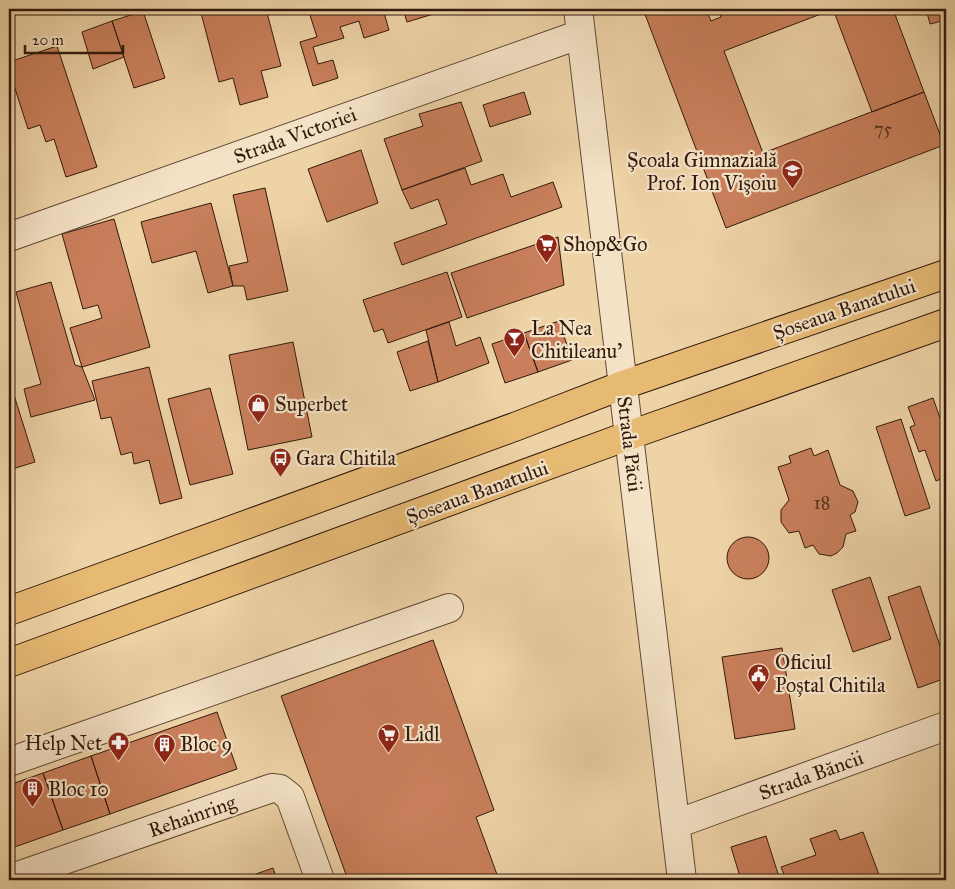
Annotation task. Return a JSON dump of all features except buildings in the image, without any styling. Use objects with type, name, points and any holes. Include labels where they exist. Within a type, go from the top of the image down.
[{"type":"main road","name":"Șoseaua Banatului","points":[[9,610],[517,426],[623,385],[946,274]]},
{"type":"main road","name":"Șoseaua Banatului","points":[[9,663],[630,435],[946,323]]},
{"type":"street","name":"Strada Victoriei","points":[[9,237],[579,21]]},
{"type":"street","name":"Strada Păcii","points":[[579,21],[682,880]]},
{"type":"street","points":[[9,762],[449,608]]},
{"type":"street","name":"Strada Băncii","points":[[676,824],[946,726]]},
{"type":"street","name":"Rehainring","points":[[9,879],[272,788],[280,789],[290,797],[320,880]]},
{"type":"place","name":"Școala Gimnazială Prof. Ion Vişoiu","points":[[793,190]]},
{"type":"place","name":"Shop&Go","points":[[547,263]]},
{"type":"place","name":"La Nea Chitileanu'","points":[[515,358]]},
{"type":"place","name":"Superbet","points":[[259,423]]},
{"type":"place","name":"Gara Chitila","points":[[280,477]]},
{"type":"place","name":"Oficiul Poștal Chitila","points":[[759,693]]},
{"type":"place","name":"Lidl","points":[[388,753]]},
{"type":"place","name":"Help Net","points":[[118,762]]},
{"type":"place","name":"Bloc 9","points":[[164,763]]},
{"type":"place","name":"Bloc 10","points":[[32,808]]}]
